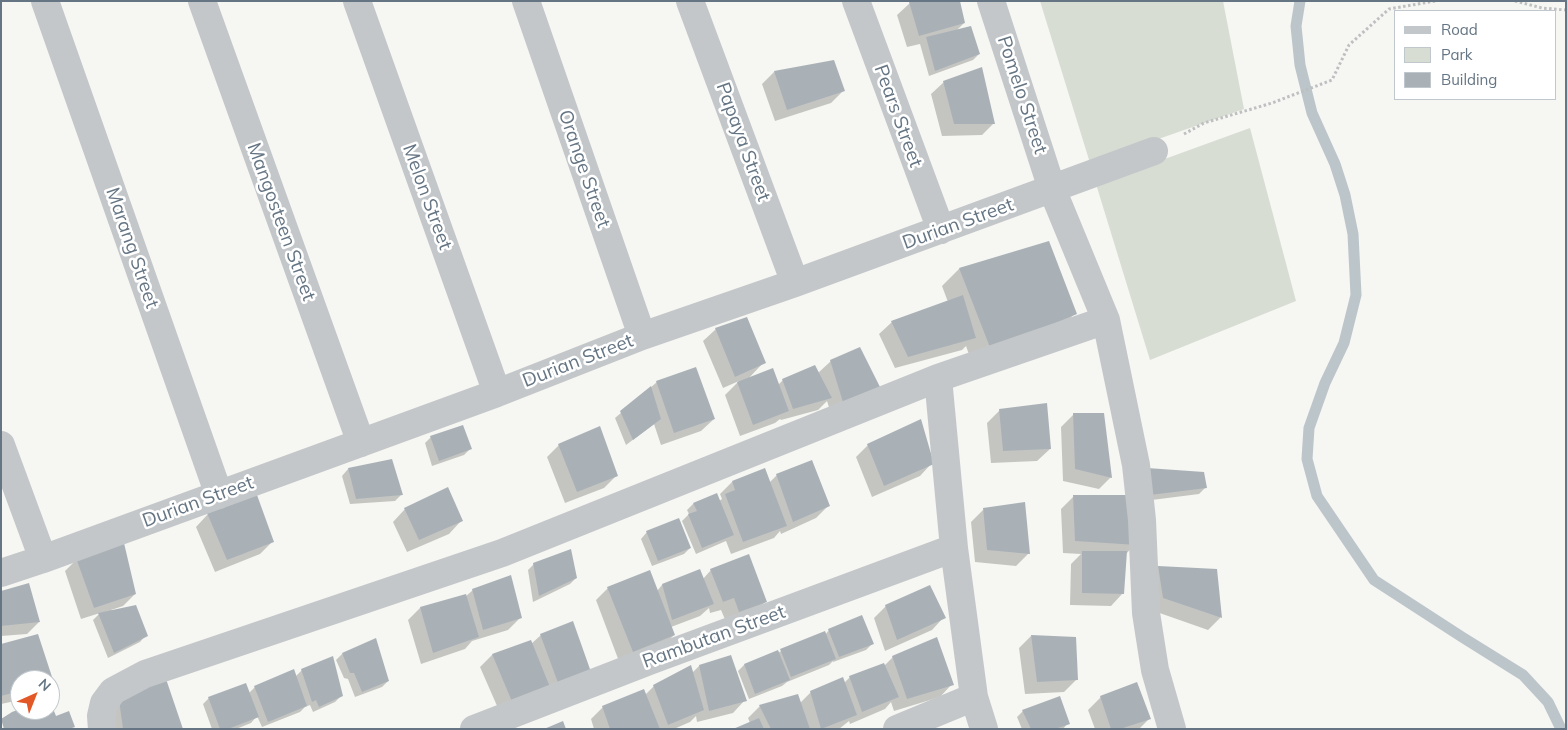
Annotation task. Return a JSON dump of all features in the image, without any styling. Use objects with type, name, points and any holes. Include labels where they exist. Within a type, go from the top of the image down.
[{"type":"street","name":"Marang Street","points":[[45,1],[219,495]]},
{"type":"street","name":"Mangosteen Street","points":[[202,1],[361,443]]},
{"type":"street","name":"Melon Street","points":[[357,1],[497,393]]},
{"type":"street","name":"Orange Street","points":[[526,1],[642,336]]},
{"type":"street","name":"Papaya Street","points":[[690,1],[795,283]]},
{"type":"street","name":"Pears Street","points":[[856,1],[941,230]]},
{"type":"street","name":"Pomelo Street","points":[[991,1],[1052,189],[1106,320],[1136,465],[1142,520],[1146,613],[1155,670],[1172,729]]},
{"type":"street","name":"Durian Street","points":[[1,573],[497,393],[642,336],[795,283],[1154,151]]},
{"type":"street","points":[[103,716],[113,691],[144,674],[502,553],[938,378],[1106,320]]},
{"type":"street","points":[[938,378],[954,548],[974,697],[984,729]]},
{"type":"street","points":[[1,445],[43,559]]},
{"type":"street","name":"Rambutan Street","points":[[474,729],[652,660],[954,548]]},
{"type":"street","points":[[897,729],[974,697]]},
{"type":"path","points":[[1154,151],[1204,123],[1282,99],[1332,80],[1349,45],[1389,9],[1435,1]]},
{"type":"path","points":[[1515,1],[1542,8],[1566,10]]},
{"type":"green space","points":[[1040,1],[1223,1],[1244,109],[1090,163]]},
{"type":"green space","points":[[1250,128],[1296,301],[1150,360],[1096,184]]},
{"type":"building","points":[[960,1],[965,23],[919,36],[909,2]]},
{"type":"building","points":[[971,26],[980,54],[935,71],[926,37]]},
{"type":"building","points":[[834,60],[845,91],[787,110],[774,71]]},
{"type":"building","points":[[982,67],[995,124],[954,124],[943,81]]},
{"type":"building","points":[[1049,241],[1077,314],[991,350],[959,268]]},
{"type":"building","points":[[963,295],[976,338],[908,357],[891,321]]},
{"type":"building","points":[[747,317],[766,363],[735,377],[715,328]]},
{"type":"building","points":[[860,347],[884,395],[846,412],[830,360]]},
{"type":"building","points":[[815,365],[832,398],[793,409],[782,379]]},
{"type":"building","points":[[696,367],[715,419],[674,433],[656,381]]},
{"type":"building","points":[[773,368],[789,411],[753,425],[737,382]]},
{"type":"building","points":[[651,386],[661,419],[633,440],[620,411]]},
{"type":"building","points":[[1047,403],[1051,449],[1003,451],[999,409]]},
{"type":"building","points":[[1073,413],[1104,413],[1112,478],[1075,469]]},
{"type":"building","points":[[921,419],[934,464],[884,486],[867,444]]},
{"type":"building","points":[[463,425],[472,449],[439,461],[430,436]]},
{"type":"building","points":[[600,426],[618,476],[577,492],[558,444]]},
{"type":"building","points":[[392,459],[403,495],[356,499],[348,468]]},
{"type":"building","points":[[812,460],[830,506],[793,522],[776,474]]},
{"type":"building","points":[[765,468],[787,526],[743,542],[725,494],[735,490],[732,481]]},
{"type":"building","points":[[1147,468],[1204,472],[1207,488],[1150,495]]},
{"type":"building","points":[[448,487],[463,521],[419,540],[404,508]]},
{"type":"building","points":[[717,493],[734,535],[702,548],[688,514],[697,511],[693,503]]},
{"type":"building","points":[[257,495],[274,542],[227,560],[207,513]]},
{"type":"building","points":[[1073,495],[1139,495],[1136,545],[1075,541]]},
{"type":"building","points":[[1025,502],[1030,554],[987,550],[983,508]]},
{"type":"building","points":[[679,518],[691,548],[658,561],[646,531]]},
{"type":"building","points":[[124,543],[136,594],[94,608],[76,558]]},
{"type":"building","points":[[571,549],[577,578],[539,596],[533,563]]},
{"type":"building","points":[[1082,551],[1127,551],[1124,594],[1082,593]]},
{"type":"building","points":[[749,554],[767,602],[739,612],[734,598],[723,602],[710,569]]},
{"type":"building","points":[[1158,566],[1217,569],[1222,618],[1163,598]]},
{"type":"building","points":[[700,569],[714,604],[672,620],[662,584]]},
{"type":"building","points":[[650,570],[675,635],[633,652],[607,587]]},
{"type":"building","points":[[511,575],[522,618],[483,630],[472,589]]},
{"type":"building","points":[[29,583],[40,622],[1,626],[1,591]]},
{"type":"building","points":[[930,585],[946,618],[897,640],[885,605]]},
{"type":"building","points":[[466,594],[479,637],[433,653],[420,607]]},
{"type":"building","points":[[136,605],[148,636],[114,653],[98,613]]},
{"type":"building","points":[[862,615],[874,644],[839,657],[828,629]]},
{"type":"building","points":[[573,621],[591,672],[558,683],[540,634]]},
{"type":"building","points":[[825,631],[836,659],[791,677],[780,649]]},
{"type":"building","points":[[38,634],[50,670],[10,670],[10,694],[1,696],[1,644]]},
{"type":"building","points":[[1031,635],[1076,637],[1078,680],[1037,682]]},
{"type":"building","points":[[937,637],[954,685],[907,699],[892,656]]},
{"type":"building","points":[[376,638],[389,681],[362,692],[354,673],[350,673],[342,653]]},
{"type":"building","points":[[531,640],[552,692],[513,704],[492,654]]},
{"type":"building","points":[[778,650],[790,680],[755,694],[744,664]]},
{"type":"building","points":[[731,655],[747,701],[709,711],[699,665]]},
{"type":"building","points":[[333,656],[343,696],[319,707],[316,700],[312,702],[301,669]]},
{"type":"building","points":[[884,663],[899,697],[862,712],[849,676]]},
{"type":"building","points":[[691,665],[704,710],[668,725],[653,685]]},
{"type":"building","points":[[294,669],[307,706],[268,722],[254,686]]},
{"type":"building","points":[[164,673],[183,729],[123,729],[118,693]]},
{"type":"building","points":[[843,677],[857,715],[821,729],[810,691]]},
{"type":"building","points":[[1137,682],[1151,719],[1120,729],[1111,729],[1100,696]]},
{"type":"building","points":[[246,683],[259,717],[228,729],[220,729],[208,697]]},
{"type":"building","points":[[644,689],[660,729],[610,729],[602,706]]},
{"type":"building","points":[[798,694],[810,729],[771,729],[759,705]]},
{"type":"building","points":[[1060,696],[1070,724],[1055,729],[1031,729],[1022,710]]},
{"type":"building","points":[[69,711],[75,727],[69,729],[4,729],[1,719],[10,713],[10,720],[60,720],[60,714]]},
{"type":"building","points":[[759,718],[764,729],[733,729]]},
{"type":"building","points":[[563,721],[566,729],[544,729]]},
{"type":"waterway","points":[[1300,1],[1296,26],[1300,65],[1312,113],[1335,164],[1345,195],[1353,234],[1356,295],[1344,343],[1325,383],[1309,428],[1307,459],[1317,496],[1374,580],[1523,675],[1548,702],[1561,729]]}]
